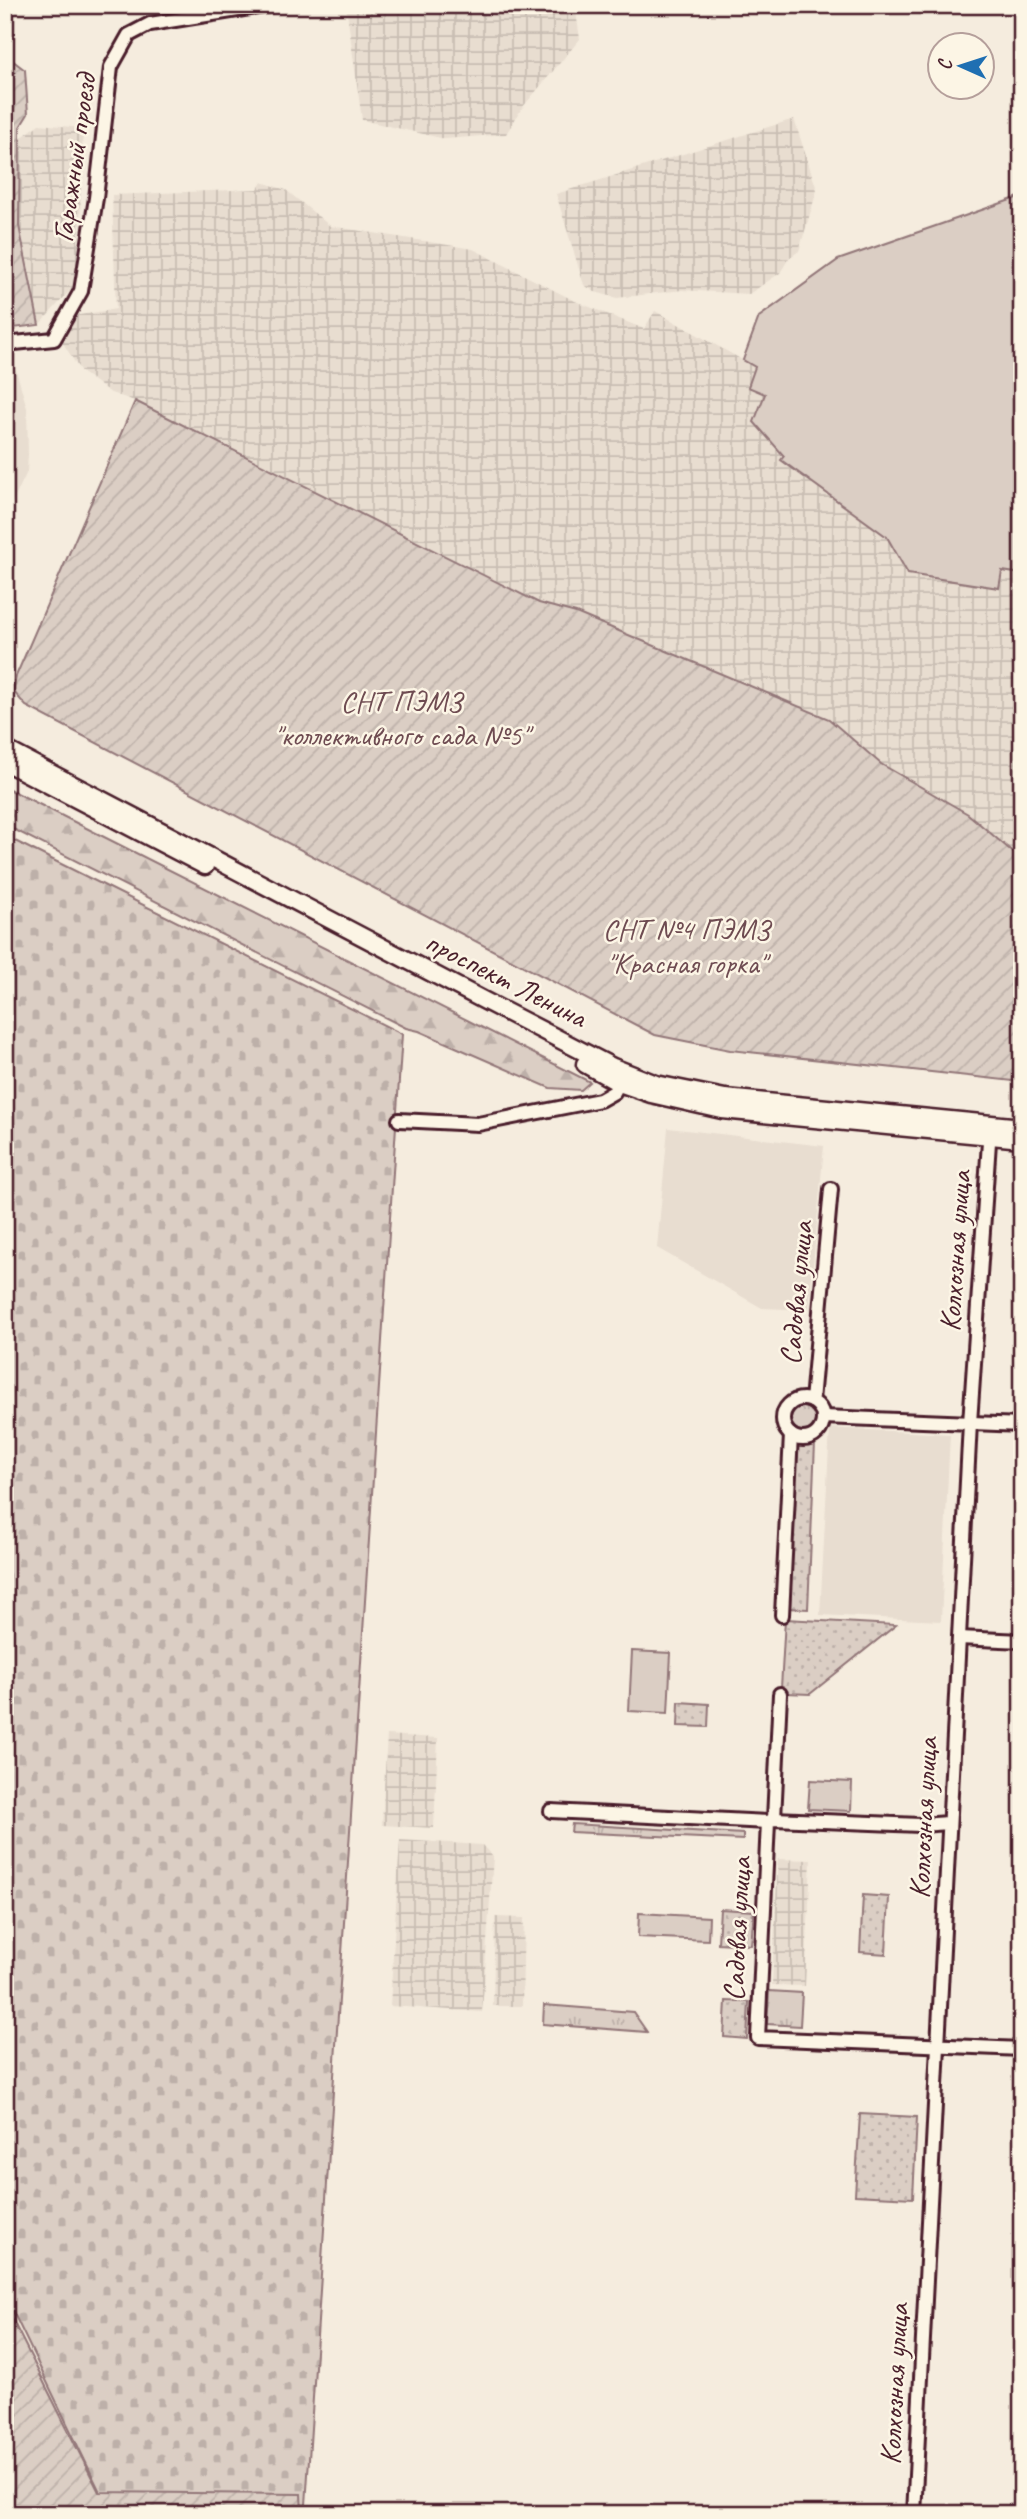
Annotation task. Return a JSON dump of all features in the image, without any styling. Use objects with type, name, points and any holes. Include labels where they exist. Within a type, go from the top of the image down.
[{"type":"main road","name":"проспект Ленина","points":[[5,749],[496,1007],[613,1067],[656,1084],[725,1098],[989,1130],[1022,1139]]},
{"type":"main road","name":"проспект Ленина","points":[[5,762],[619,1083],[651,1094],[722,1110],[989,1130],[1022,1127]]},
{"type":"street","name":"Гаражный проезд","points":[[5,344],[54,339],[81,290],[96,198],[111,67],[129,35],[150,24],[270,5]]},
{"type":"street","points":[[399,1120],[478,1124],[600,1100],[614,1092],[619,1083]]},
{"type":"street","name":"Колхозная улица","points":[[914,2514],[970,1423],[989,1130]]},
{"type":"street","name":"Садовая улица","points":[[812,1401],[831,1189]]},
{"type":"street","points":[[782,1615],[791,1435],[783,1418],[788,1406],[799,1399],[818,1405],[823,1417],[816,1435],[803,1439],[791,1435]]},
{"type":"street","points":[[823,1417],[1022,1425]]},
{"type":"street","points":[[959,1638],[1022,1641]]},
{"type":"street","name":"Садовая улица","points":[[780,1694],[758,2038],[938,2047]]},
{"type":"street","points":[[551,1811],[771,1821],[949,1824]]},
{"type":"street","points":[[938,2047],[947,2045],[1022,2049]]},
{"type":"shaded area","points":[[346,5],[575,5],[580,39],[522,108],[506,134],[445,139],[362,120]]},
{"type":"shaded area","points":[[794,119],[817,190],[799,251],[789,258],[780,273],[749,294],[682,290],[617,298],[595,292],[584,285],[556,194]]},
{"type":"shaded area","points":[[39,124],[83,128],[78,282],[39,325],[19,226],[20,139]]},
{"type":"shaded area","points":[[262,182],[286,190],[330,226],[473,249],[575,301],[644,329],[655,311],[755,367],[765,394],[755,422],[784,456],[781,460],[887,537],[898,559],[998,588],[1002,571],[1022,574],[1022,860],[968,814],[881,764],[829,719],[576,613],[539,604],[135,401],[111,393],[81,372],[63,343],[66,323],[73,316],[116,309],[112,195],[258,189]]},
{"type":"shaded area","points":[[16,370],[27,408],[27,472],[5,518],[5,371]]},
{"type":"shaded area","points":[[668,1128],[824,1146],[809,1310],[762,1308],[657,1248]]},
{"type":"shaded area","points":[[830,1428],[950,1434],[941,1621],[820,1615]]},
{"type":"shaded area","points":[[387,1735],[438,1738],[434,1828],[382,1825]]},
{"type":"shaded area","points":[[400,1840],[482,1845],[493,1857],[482,2012],[390,2006]]},
{"type":"shaded area","points":[[778,1859],[811,1860],[805,1986],[772,1985]]},
{"type":"shaded area","points":[[495,1917],[524,1918],[522,2006],[493,2006]]},
{"type":"green space","points":[[5,57],[25,70],[28,114],[20,127],[19,226],[39,325],[5,329]]},
{"type":"green space","points":[[1022,196],[1022,574],[1002,571],[999,588],[908,574],[887,537],[781,460],[784,456],[754,422],[765,394],[748,387],[755,367],[743,360],[759,317],[838,260]]},
{"type":"green space","name":"СНТ ПЭМЗ \"коллективного сада №5\"","points":[[135,401],[539,603],[576,613],[829,719],[881,764],[968,814],[1022,860],[1022,1082],[730,1050],[655,1035],[26,706],[13,691],[16,676]]},
{"type":"green space","points":[[5,787],[590,1082],[581,1090],[550,1088],[419,1031],[406,1028],[5,825]]},
{"type":"green space","points":[[5,836],[402,1034],[306,2505],[101,2494],[5,2295]]},
{"type":"green space","points":[[803,1407],[812,1410],[815,1419],[812,1428],[803,1431],[794,1428],[791,1419],[794,1410]]},
{"type":"green space","points":[[795,1442],[815,1443],[808,1609],[787,1608]]},
{"type":"green space","points":[[785,1619],[896,1625],[810,1694],[786,1693],[786,1689],[781,1688]]},
{"type":"green space","points":[[632,1651],[671,1653],[668,1713],[629,1711]]},
{"type":"green space","points":[[679,1702],[709,1704],[708,1727],[678,1726]]},
{"type":"green space","points":[[810,1780],[852,1782],[851,1811],[808,1809]]},
{"type":"green space","points":[[572,1824],[743,1834],[743,1840],[571,1832]]},
{"type":"green space","points":[[863,1895],[889,1897],[886,1954],[860,1952]]},
{"type":"green space","points":[[720,1909],[754,1911],[751,1945],[718,1943]]},
{"type":"green space","points":[[639,1913],[709,1917],[708,1940],[638,1937]]},
{"type":"green space","points":[[769,1991],[802,1993],[800,2026],[767,2024]]},
{"type":"green space","points":[[726,2001],[749,2002],[747,2039],[724,2037]]},
{"type":"green space","points":[[544,2005],[633,2012],[647,2032],[543,2024]]},
{"type":"green space","points":[[860,2114],[917,2117],[913,2198],[855,2195]]},
{"type":"green space","points":[[5,2305],[99,2492],[301,2494],[302,2514],[5,2514]]},
{"type":"park label","name":"СНТ №4 ПЭМЗ \"Красная горка\"","points":[[686,946]]}]
